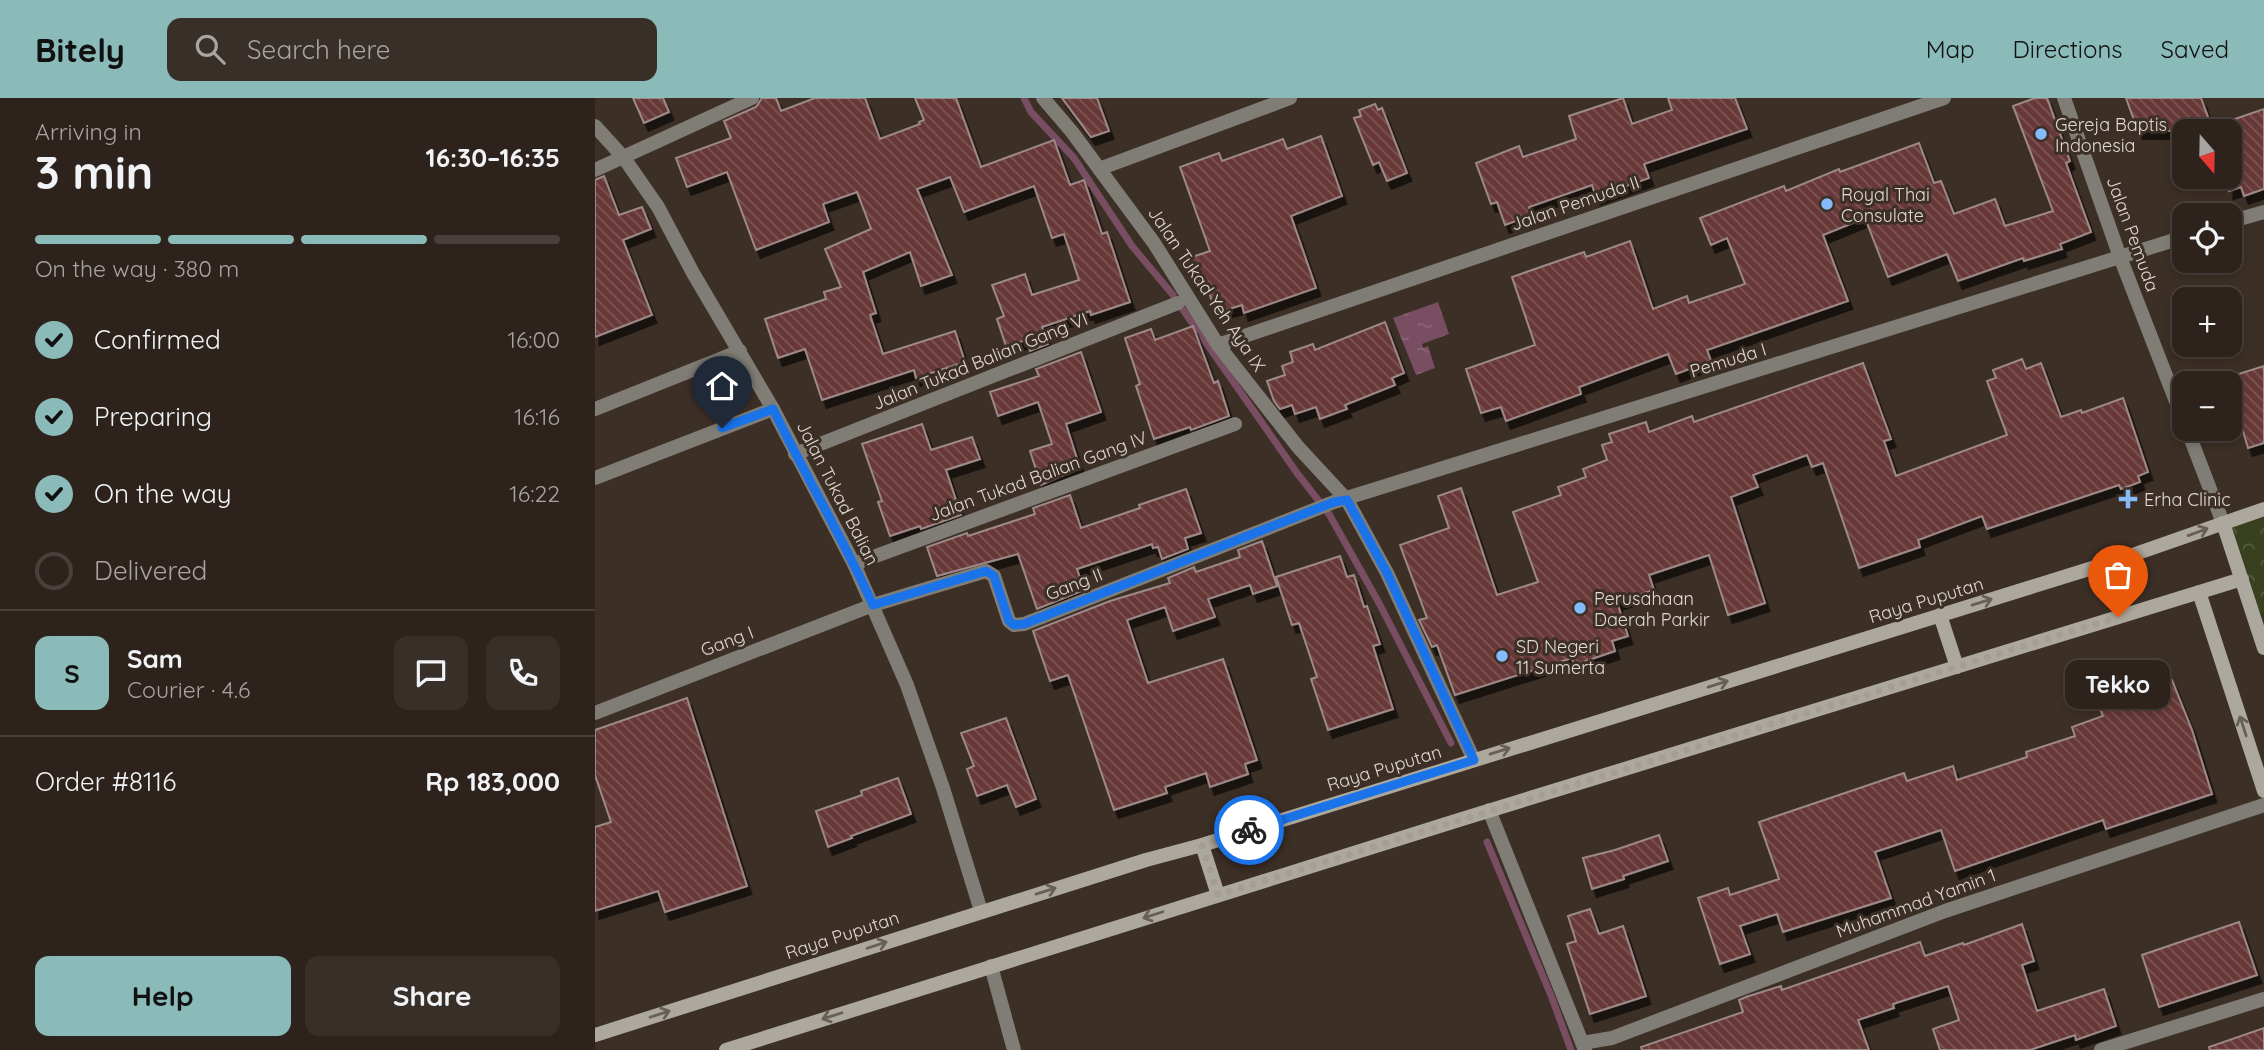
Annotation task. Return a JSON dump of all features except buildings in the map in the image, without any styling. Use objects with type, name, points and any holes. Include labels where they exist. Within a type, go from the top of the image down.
[{"type":"main road","name":"Raya Puputan","points":[[595,1035],[981,911],[1202,845],[2118,560],[2264,509]]},
{"type":"main road","points":[[2223,523],[2259,618],[2264,648]]},
{"type":"main road","points":[[726,1050],[1489,810],[2242,579]]},
{"type":"main road","points":[[2199,592],[2264,791]]},
{"type":"main road","points":[[1940,615],[1957,667]]},
{"type":"main road","points":[[1202,845],[1218,895]]},
{"type":"street","points":[[595,170],[752,98]]},
{"type":"street","name":"Jalan Tukad Yeh Aya IX","points":[[1043,98],[1100,169],[1154,243],[1218,345],[1341,501],[1387,573],[1474,760]]},
{"type":"street","points":[[1100,169],[1290,98]]},
{"type":"street","name":"Jalan Pemuda II","points":[[1218,345],[1944,98]]},
{"type":"street","name":"Jalan Pemuda","points":[[2064,98],[2120,257],[2172,391]]},
{"type":"street","name":"Jalan Tukad Balian","points":[[595,126],[624,158],[658,207],[773,409],[854,564],[907,685],[943,788],[981,911]]},
{"type":"street","points":[[2242,218],[2264,212]]},
{"type":"street","name":"Pemuda I","points":[[1341,501],[2172,241]]},
{"type":"street","name":"Jalan Tukad Balian Gang VI","points":[[795,454],[1178,303]]},
{"type":"street","points":[[595,409],[740,351]]},
{"type":"street","points":[[595,478],[773,409]]},
{"type":"street","name":"Jalan Tukad Balian Gang IV","points":[[854,564],[1235,424]]},
{"type":"street","points":[[2192,441],[2223,523]]},
{"type":"street","name":"Gang II","points":[[873,605],[986,571],[994,576],[1009,621],[1014,625],[1024,624],[1341,501]]},
{"type":"street","name":"Gang I","points":[[595,713],[873,605]]},
{"type":"street","name":"Muhammad Yamin 1","points":[[1489,810],[1584,1046],[1612,1038],[1945,911],[2264,805]]},
{"type":"street","points":[[991,966],[1014,1050]]},
{"type":"street","points":[[2102,1050],[2264,999]]},
{"type":"green space","points":[[2264,517],[2264,613],[2259,615],[2232,527]]},
{"type":"water","points":[[1438,302],[1449,334],[1422,344],[1423,348],[1428,346],[1435,368],[1416,375],[1393,318]]},
{"type":"waterway","points":[[1024,98],[1031,112],[1074,158],[1132,246],[1173,295]]},
{"type":"waterway","points":[[1181,307],[1297,473],[1329,514],[1379,603],[1451,743]]},
{"type":"waterway","points":[[1487,842],[1571,1050]]},
{"type":"way so far","points":[[1249,830],[1202,845],[1218,895],[2118,617]]},
{"type":"place","name":"Gereja Baptis Indonesia","points":[[2041,134]]},
{"type":"place","name":"Royal Thai Consulate","points":[[1827,204]]},
{"type":"place","name":"Erha Clinic","points":[[2128,499]]},
{"type":"place","name":"Perusahaan Daerah Parkir","points":[[1580,608]]},
{"type":"place","name":"Tekko","points":[[2118,617]]},
{"type":"place","name":"SD Negeri 11 Sumerta","points":[[1502,656]]},
{"type":"route","points":[[722,428],[773,409],[873,605],[986,571],[994,576],[1009,621],[1014,625],[1024,624],[1334,502],[1347,500],[1387,573],[1474,760],[1249,830]]}]
